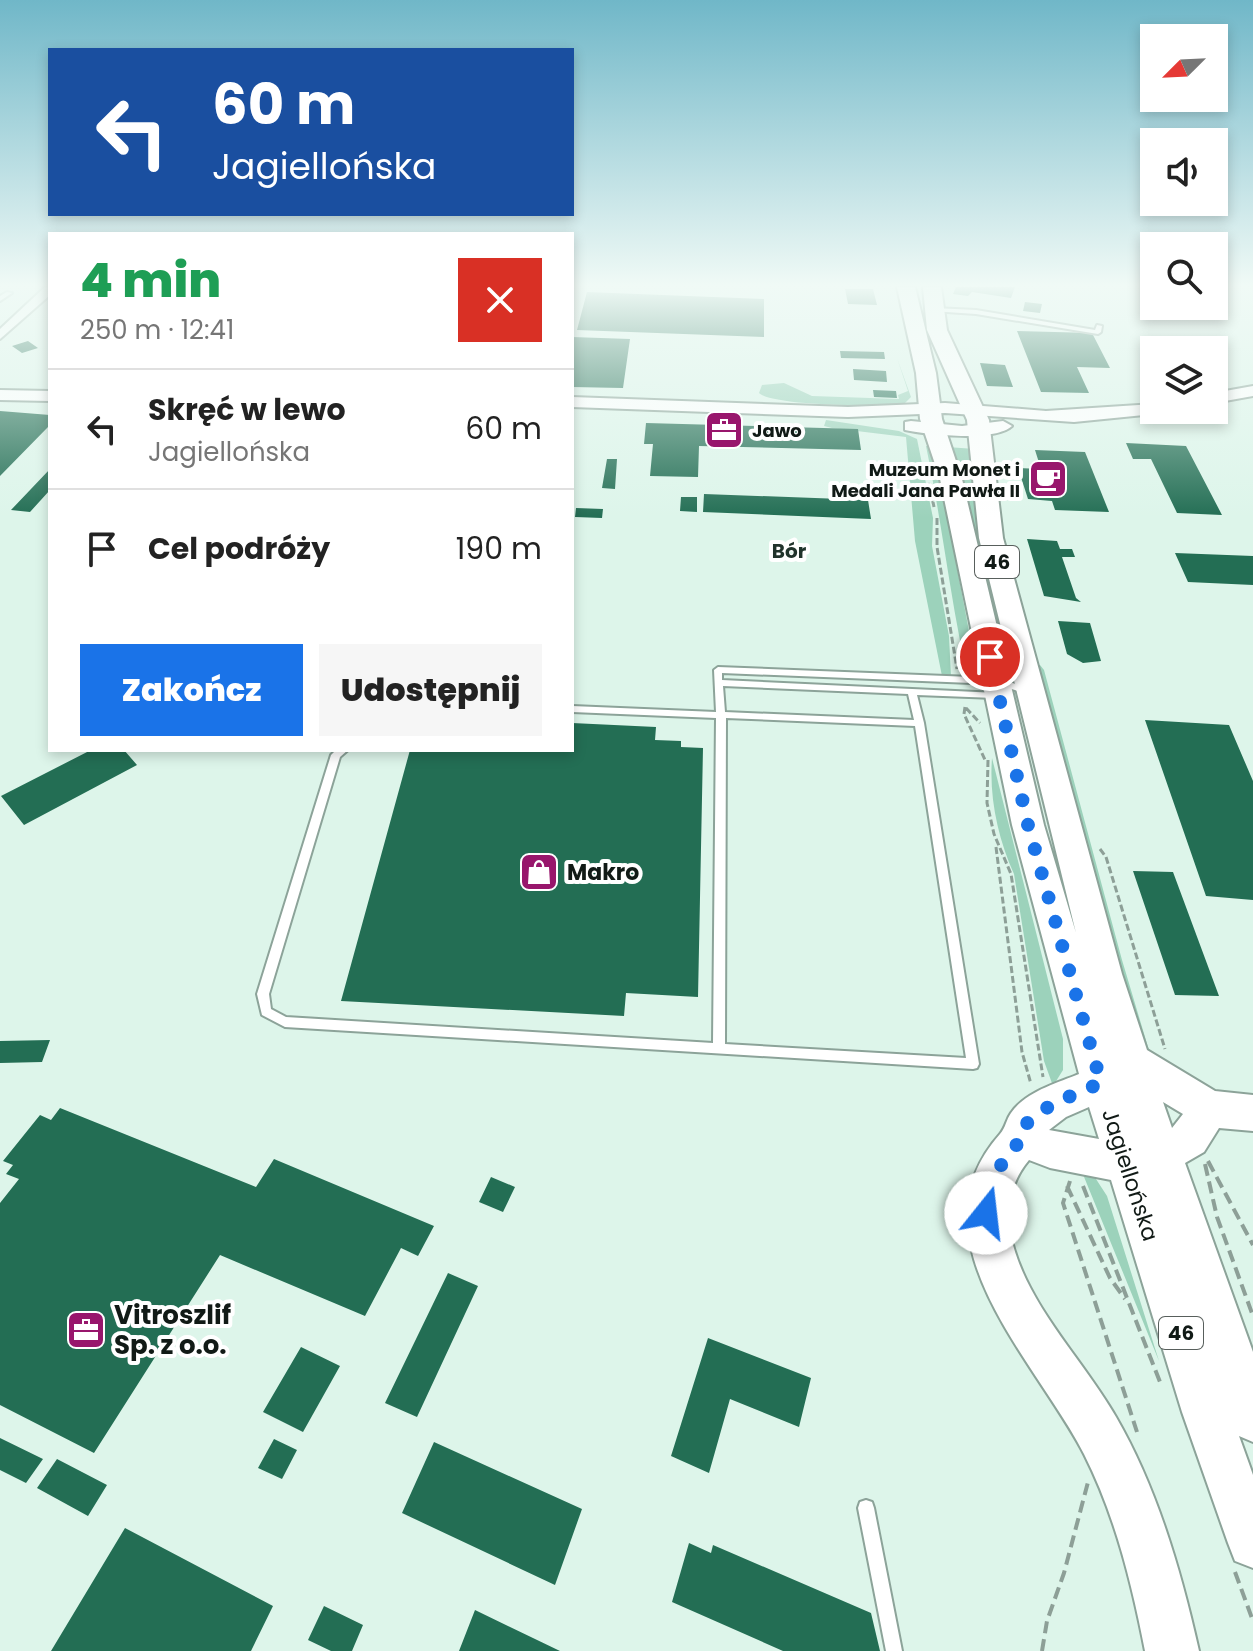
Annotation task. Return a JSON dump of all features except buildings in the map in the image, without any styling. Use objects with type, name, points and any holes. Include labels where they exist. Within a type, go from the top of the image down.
[{"type":"main road","name":"Jagiellońska","points":[[921,364],[932,420],[1009,690]]},
{"type":"main road","name":"Jagiellońska","points":[[952,364],[977,420],[1028,825],[1133,1066],[1144,1158],[1234,1408],[1253,1543]]},
{"type":"main road","points":[[1172,1651],[1123,1444],[1079,1397],[1012,1297],[993,1259],[986,1213],[989,1197],[1006,1157],[1024,1139],[1026,1124],[1052,1104],[1133,1066],[1209,1109],[1253,1113]]},
{"type":"main road","points":[[1024,1139],[1050,1149],[1144,1158],[1190,1139],[1209,1109]]},
{"type":"street","points":[[1228,395],[1253,391]]},
{"type":"street","points":[[0,395],[48,396]]},
{"type":"street","points":[[574,402],[809,411],[932,420],[1140,410]]},
{"type":"lane","points":[[719,1049],[722,715],[718,670],[1009,690]]},
{"type":"lane","points":[[718,683],[912,692],[1009,690]]},
{"type":"lane","points":[[340,752],[336,755],[263,994],[266,1012],[285,1022],[973,1064],[912,692]]},
{"type":"lane","points":[[574,709],[919,723]]},
{"type":"lane","points":[[866,1508],[894,1651]]},
{"type":"path","points":[[926,468],[937,519],[937,547],[956,655]]},
{"type":"path","points":[[965,707],[964,714],[986,762],[985,782],[996,844],[1011,874],[1039,1064],[1047,1090]]},
{"type":"path","points":[[996,844],[994,856],[1022,1052],[1033,1092]]},
{"type":"path","points":[[1100,849],[1106,857],[1158,1036],[1133,1066]]},
{"type":"path","points":[[1253,1245],[1222,1181],[1205,1155],[1217,1217],[1253,1316]]},
{"type":"path","points":[[1042,1651],[1042,1631],[1064,1574],[1074,1523],[1091,1473],[1123,1444],[1063,1203],[1067,1186],[1077,1171]]},
{"type":"path","points":[[1062,1177],[1110,1278],[1127,1302],[1121,1278],[1082,1184]]},
{"type":"green space","points":[[899,364],[911,397],[904,404],[805,403],[784,401],[759,393],[762,385],[784,383],[812,396],[899,399],[898,395],[908,391]]},
{"type":"green space","points":[[826,420],[899,431],[917,439],[933,518],[932,546],[949,636],[951,677],[942,676],[915,541],[906,437],[832,428],[824,426]]},
{"type":"green space","points":[[926,446],[934,446],[972,647],[961,646]]},
{"type":"green space","points":[[947,447],[975,449],[1010,649],[997,648]]},
{"type":"green space","points":[[1031,665],[1040,665],[1044,670],[1122,960],[1148,1047],[1158,1065],[1146,1056]]},
{"type":"green space","points":[[992,758],[1063,1039],[1063,1070],[1053,1086],[1044,1061],[1014,874],[996,818]]},
{"type":"green space","points":[[1080,1167],[1096,1179],[1107,1196],[1159,1361]]},
{"type":"place","name":"Jawo","points":[[724,430]]},
{"type":"place","name":"Muzeum Monet i Medali Jana Pawła II","points":[[1048,479]]},
{"type":"place","name":"Makro","points":[[539,872]]},
{"type":"place","name":"Vitroszlif Sp. z o.o.","points":[[86,1330]]},
{"type":"district","name":"Bór","points":[[789,551]]},
{"type":"route","points":[[986,1213],[996,1176],[1006,1157],[1024,1139],[1026,1124],[1052,1104],[1101,1083],[1028,825],[990,657]]}]
